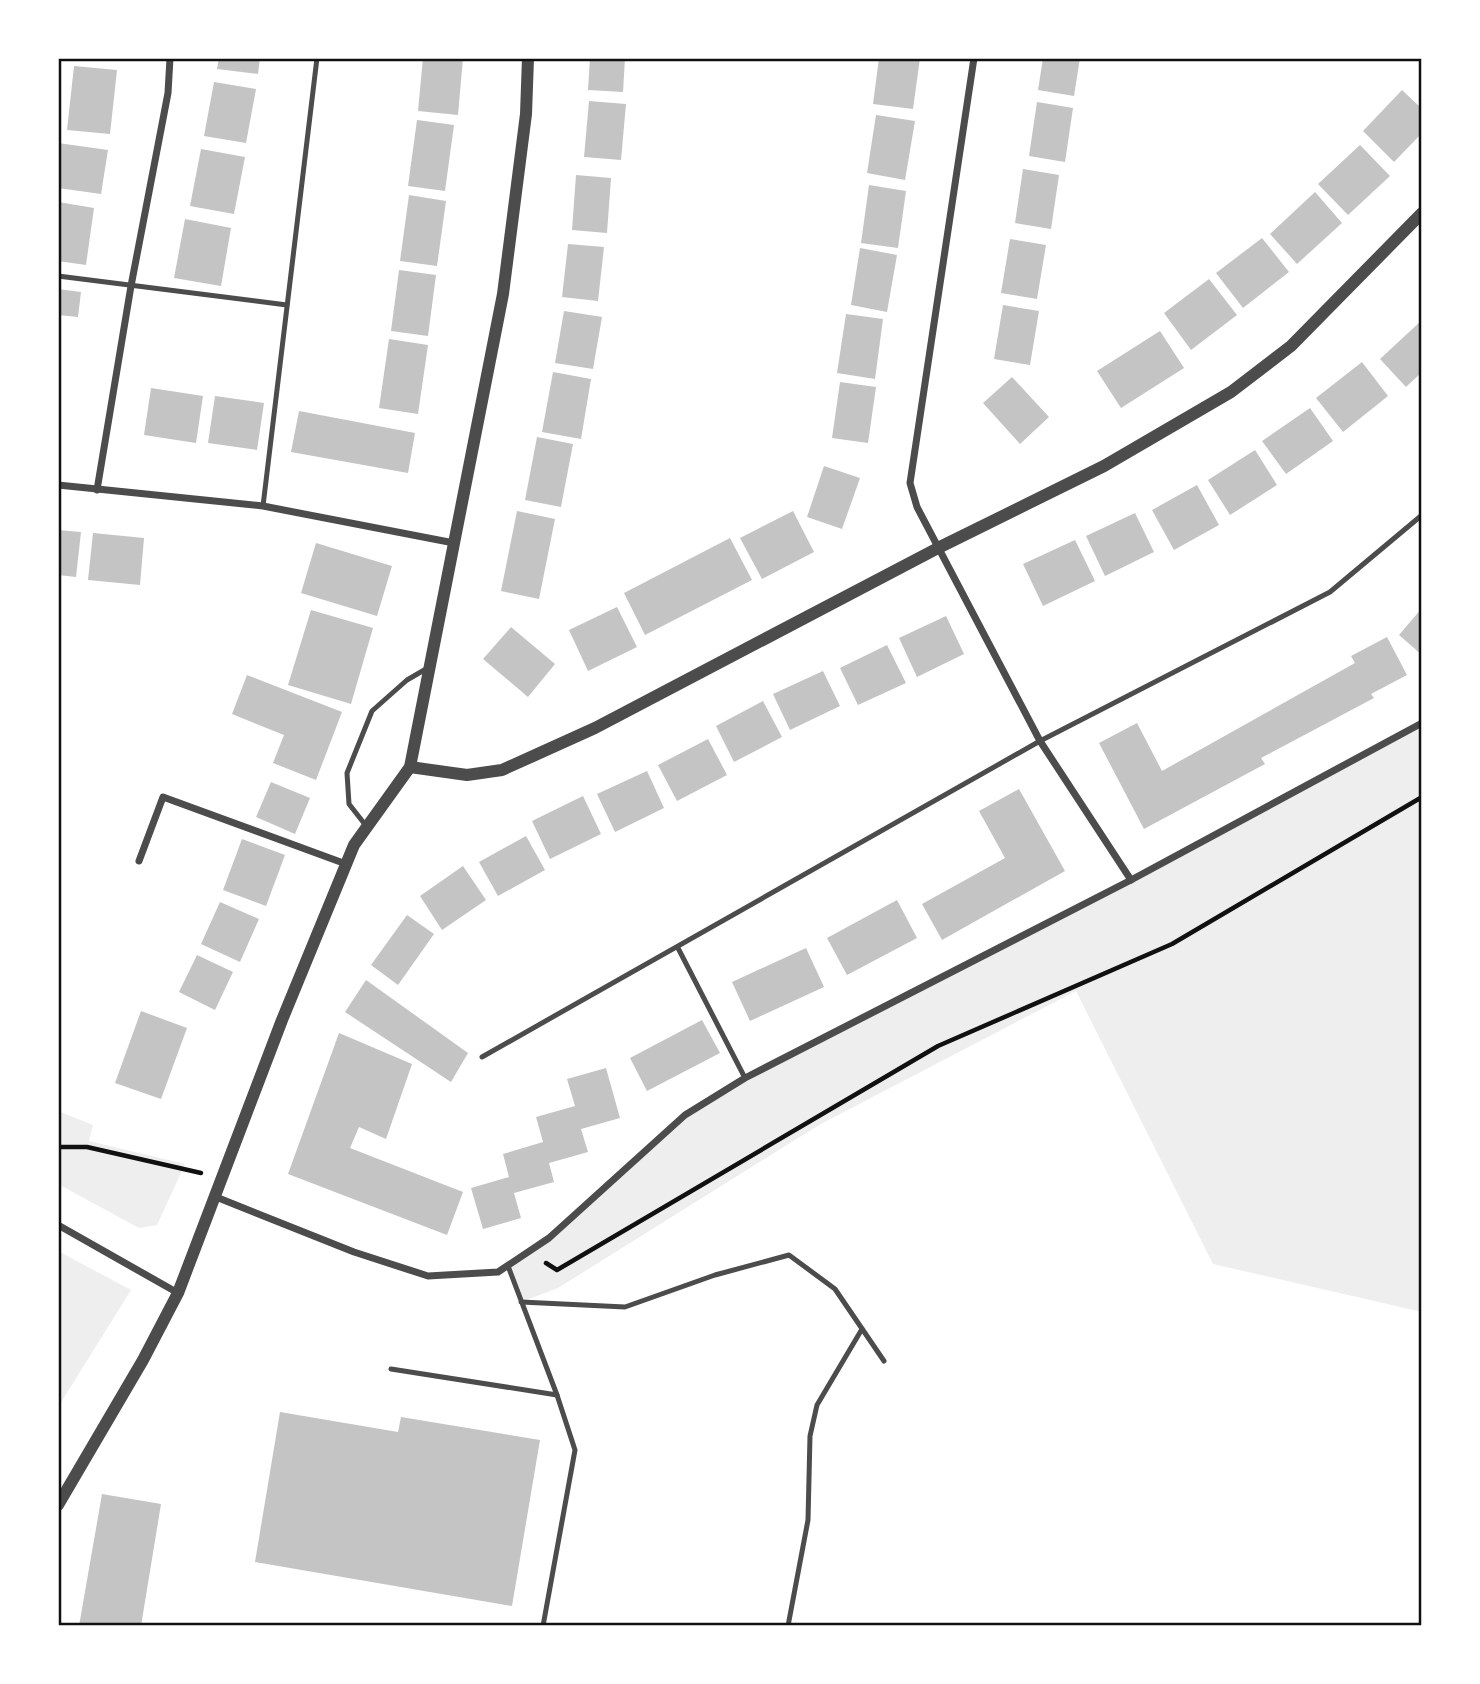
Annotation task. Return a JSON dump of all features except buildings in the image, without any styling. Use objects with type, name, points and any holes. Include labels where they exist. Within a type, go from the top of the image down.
[{"type":"street","points":[[97,490],[131,286],[168,93],[170,58]]},
{"type":"street","points":[[58,1505],[143,1360],[178,1293],[282,1020],[354,845],[410,767],[503,293],[526,114],[528,58]]},
{"type":"street","points":[[974,58],[910,483],[916,508],[940,547],[1040,741],[1131,880]]},
{"type":"street","points":[[410,767],[467,775],[502,770],[595,728],[940,547],[1104,466],[1231,393],[1290,346],[1422,213]]},
{"type":"street","points":[[58,485],[262,506],[454,543]]},
{"type":"street","points":[[216,1197],[354,1252],[428,1276],[498,1272],[549,1238],[685,1115],[745,1078],[1131,880],[1422,723]]},
{"type":"street","points":[[139,861],[163,797],[346,864]]},
{"type":"street","points":[[58,1225],[178,1293]]},
{"type":"lane","points":[[262,506],[317,58]]},
{"type":"lane","points":[[58,276],[287,305]]},
{"type":"lane","points":[[482,1057],[1040,741],[1330,592],[1422,515]]},
{"type":"lane","points":[[367,827],[349,804],[347,773],[351,762],[372,710],[407,680],[430,667]]},
{"type":"lane","points":[[677,948],[745,1078]]},
{"type":"lane","points":[[521,1302],[625,1307],[715,1275],[789,1255],[835,1289],[884,1361]]},
{"type":"lane","points":[[508,1266],[575,1450],[543,1626]]},
{"type":"lane","points":[[788,1626],[808,1520],[810,1436],[815,1416],[837,1368],[862,1329]]},
{"type":"lane","points":[[391,1369],[557,1395]]},
{"type":"path","points":[[528,1252],[557,1270],[938,1046],[1172,944],[1422,797]]},
{"type":"path","points":[[58,1147],[87,1147],[223,1179]]},
{"type":"shaded area","points":[[1422,723],[1422,1312],[1213,1264],[1076,991],[819,1125],[558,1288],[521,1302],[508,1266],[528,1252],[685,1115],[745,1078],[1131,880]]},
{"type":"shaded area","points":[[58,1111],[93,1125],[89,1141],[185,1164],[157,1225],[139,1228],[58,1184]]},
{"type":"shaded area","points":[[58,1251],[131,1290],[58,1407]]}]
